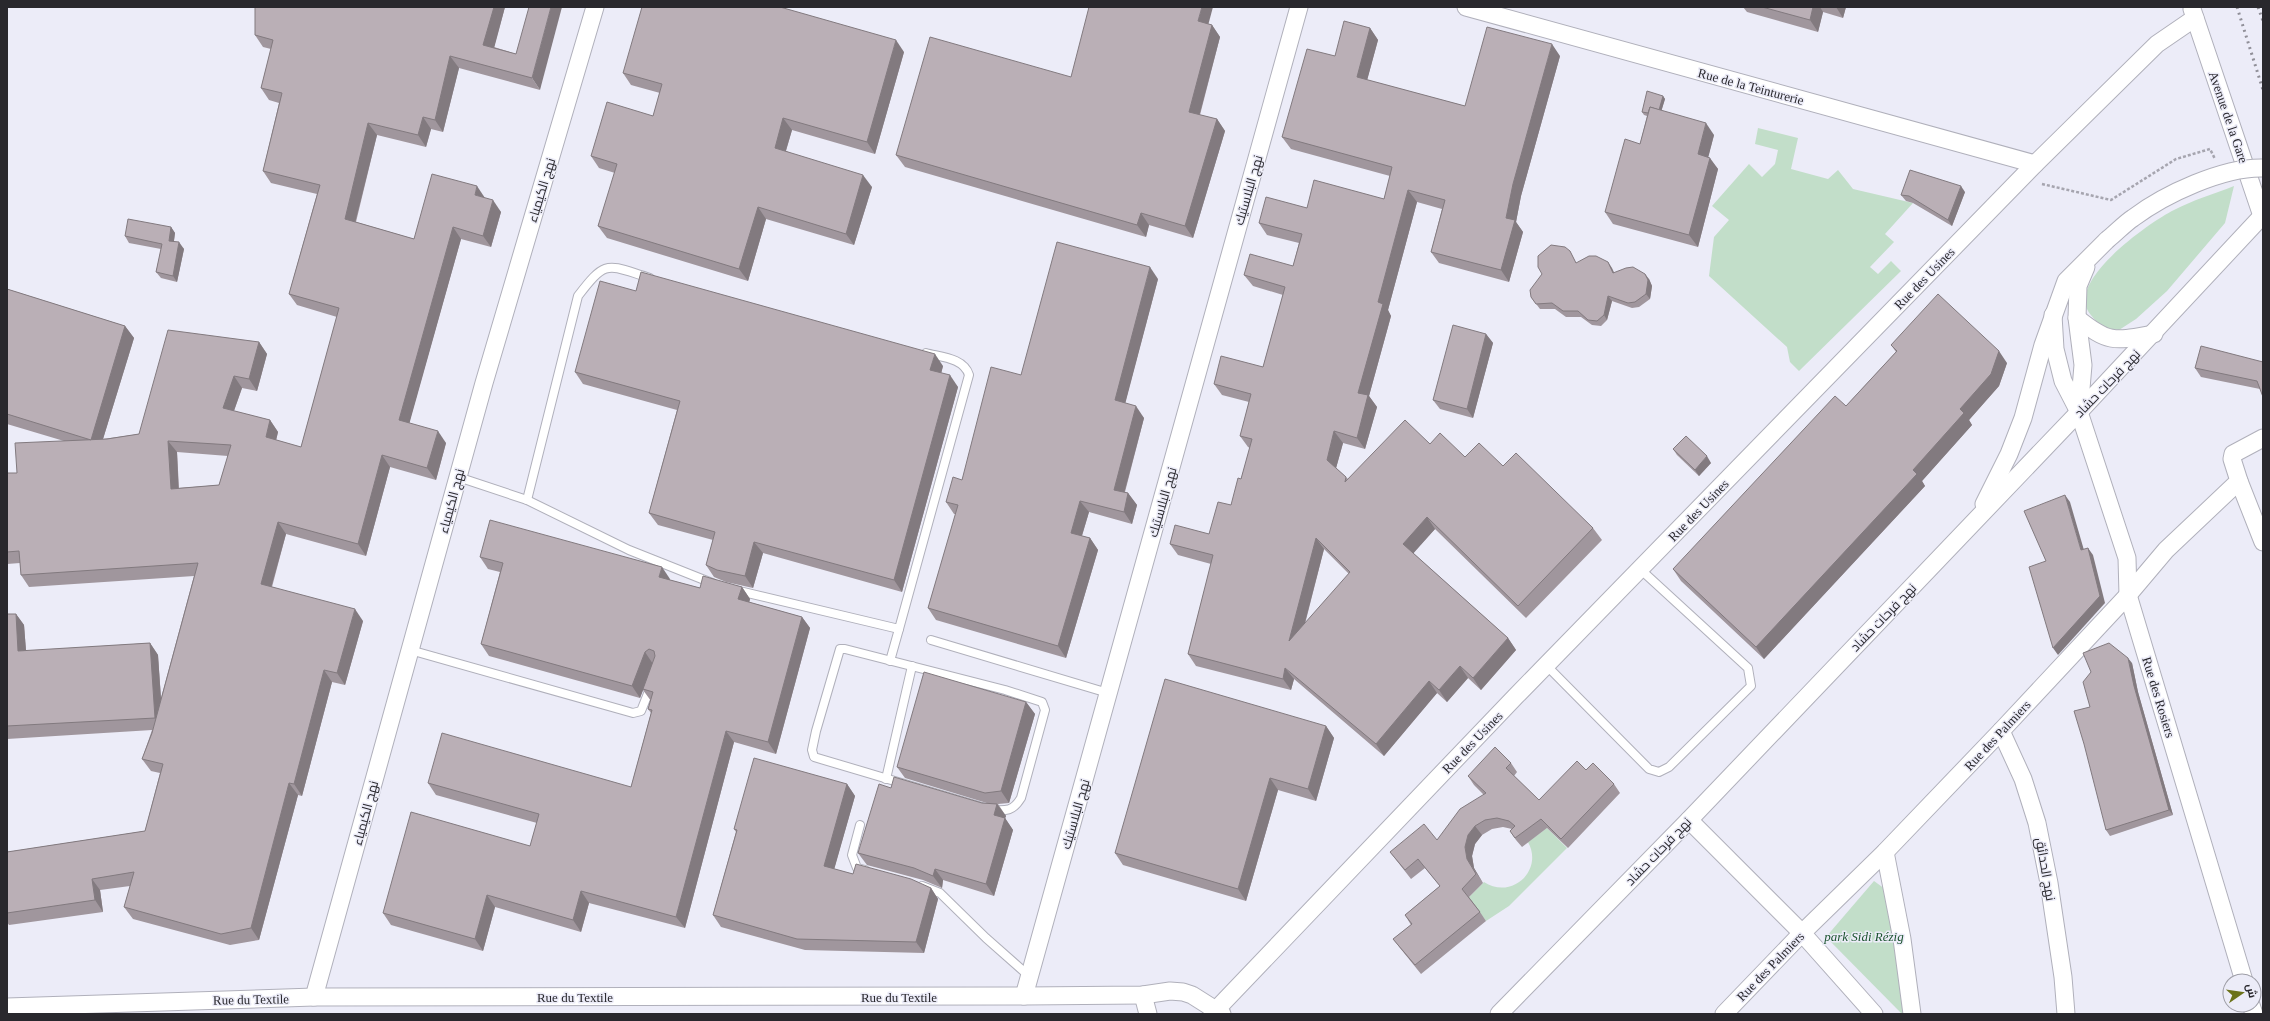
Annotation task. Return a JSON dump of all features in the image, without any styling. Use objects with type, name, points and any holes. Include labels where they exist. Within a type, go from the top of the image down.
[{"type":"street","name":"نهج الكيمياء","points":[[314,997],[458,477],[595,7]]},
{"type":"street","name":"نهج البلاستيك","points":[[1024,996],[1299,7]]},
{"type":"street","name":"Rue de la Teinturerie","points":[[1466,7],[2031,169]]},
{"type":"street","name":"Rue des Usines","points":[[1217,1012],[1546,666],[2031,169],[2157,44],[2194,13]]},
{"type":"street","name":"Avenue de la Gare","points":[[2194,13],[2262,218]]},
{"type":"street","points":[[1977,519],[2009,454],[2023,418],[2043,345],[2066,281],[2132,218],[2171,195],[2223,174],[2263,168]]},
{"type":"street","name":"نهج فرحات حشاد","points":[[1498,1014],[1689,820],[2080,412],[2262,218]]},
{"type":"street","points":[[2080,412],[2083,365],[2077,318],[2078,286],[2088,260]]},
{"type":"street","points":[[2053,315],[2055,349],[2062,375],[2080,412]]},
{"type":"street","points":[[2077,318],[2097,334],[2114,339],[2154,334]]},
{"type":"street","name":"Rue des Rosiers","points":[[2080,412],[2127,558],[2128,595],[2242,973]]},
{"type":"street","points":[[2263,438],[2242,448],[2232,456],[2239,481],[2263,542]]},
{"type":"street","name":"Rue des Palmiers","points":[[1724,1014],[1802,933],[1885,852],[2001,731],[2128,595],[2166,550],[2239,481]]},
{"type":"street","name":"نهج الحدائق","points":[[2001,731],[2023,779],[2037,823],[2050,891],[2066,1014]]},
{"type":"street","points":[[1689,820],[1802,933],[1874,1014]]},
{"type":"street","points":[[1885,852],[1902,939],[1912,1014]]},
{"type":"street","name":"Rue du Textile","points":[[7,1007],[314,997],[1024,996],[1143,995],[1170,991],[1182,992],[1217,1012]]},
{"type":"street","points":[[1143,995],[1148,1014]]},
{"type":"lane","points":[[527,500],[578,296],[596,273],[610,266],[660,280]]},
{"type":"lane","points":[[890,661],[969,375],[967,368],[958,361],[921,351]]},
{"type":"lane","points":[[458,477],[527,500],[629,550],[724,587],[899,629]]},
{"type":"lane","points":[[1546,666],[1649,769],[1659,772],[1669,767],[1751,686],[1748,668],[1640,569]]},
{"type":"lane","points":[[931,640],[1108,693]]},
{"type":"lane","points":[[840,649],[890,661],[1005,690],[1042,702],[1045,710],[1021,798],[1016,806],[1009,811],[992,810],[814,757],[812,750],[840,649]]},
{"type":"lane","points":[[410,650],[633,713],[641,711],[654,679]]},
{"type":"lane","points":[[886,779],[912,666]]},
{"type":"lane","points":[[860,825],[852,855],[854,864],[857,868],[871,872]]},
{"type":"lane","points":[[914,883],[940,893],[986,938],[1029,976]]},
{"type":"path","points":[[2031,169],[2042,184],[2111,200],[2176,159],[2210,149]]},
{"type":"green space","points":[[1758,128],[1798,138],[1791,169],[1828,179],[1838,170],[1853,189],[1913,203],[1885,234],[1894,242],[1870,267],[1878,274],[1891,261],[1901,271],[1799,371],[1790,362],[1787,347],[1709,276],[1714,237],[1729,220],[1712,206],[1749,164],[1762,177],[1775,164],[1778,150],[1755,144]]},
{"type":"green space","points":[[2234,186],[2225,223],[2167,291],[2136,319],[2119,330],[2103,328],[2092,317],[2087,309],[2085,296],[2091,282],[2116,252],[2132,238],[2163,216],[2189,203]]},
{"type":"green space","points":[[1547,828],[1567,848],[1509,906],[1486,921],[1468,898],[1484,882],[1494,887],[1505,887],[1514,885],[1522,880],[1532,863],[1532,853],[1528,842]]},
{"type":"green space","name":"park Sidi Rézig","points":[[1874,881],[1885,889],[1905,1014],[1902,1014],[1826,937]]},
{"type":"building","points":[[255,7],[494,7],[483,45],[516,54],[529,7],[551,7],[532,78],[450,56],[435,120],[423,117],[418,135],[368,123],[345,219],[414,239],[432,174],[477,186],[475,195],[493,200],[483,236],[453,227],[399,420],[438,431],[427,468],[382,455],[358,544],[278,522],[261,584],[355,609],[337,673],[324,670],[294,784],[289,783],[251,928],[221,934],[124,907],[134,872],[92,879],[95,900],[7,913],[7,852],[145,831],[163,764],[142,759],[152,733],[198,563],[21,575],[19,551],[7,552],[7,473],[17,473],[15,443],[107,439],[139,434],[168,330],[259,342],[249,379],[234,376],[223,408],[270,420],[266,437],[301,447],[339,308],[289,294],[320,185],[263,171],[282,93],[261,88],[273,40],[255,35]],"holes":[[[168,441],[231,445],[219,485],[171,489]]]},
{"type":"building","points":[[642,7],[780,7],[896,40],[867,142],[783,118],[775,148],[863,175],[846,234],[758,207],[739,269],[598,226],[617,164],[591,156],[607,102],[653,116],[662,84],[623,73]]},
{"type":"building","points":[[1089,7],[1202,7],[1198,21],[1212,25],[1189,112],[1217,119],[1185,226],[1141,213],[1137,225],[896,155],[930,37],[1071,77]]},
{"type":"building","points":[[1762,7],[1813,7],[1810,20]]},
{"type":"building","points":[[1344,21],[1370,28],[1357,77],[1465,106],[1487,27],[1552,44],[1513,184],[1506,218],[1515,220],[1501,270],[1431,252],[1445,200],[1408,190],[1378,302],[1383,304],[1358,393],[1368,395],[1357,438],[1334,431],[1327,460],[1346,477],[1345,482],[1405,420],[1430,444],[1440,433],[1465,457],[1479,443],[1503,466],[1516,453],[1593,528],[1518,606],[1427,517],[1403,544],[1508,638],[1473,678],[1460,666],[1439,690],[1429,681],[1376,744],[1285,668],[1283,679],[1188,654],[1213,555],[1170,544],[1175,525],[1209,534],[1218,502],[1231,505],[1238,478],[1241,479],[1252,439],[1240,436],[1251,394],[1214,384],[1221,356],[1263,367],[1285,287],[1244,275],[1250,254],[1293,266],[1302,234],[1259,223],[1266,197],[1307,208],[1314,180],[1384,199],[1392,167],[1282,137],[1307,49],[1335,56]],"holes":[[[1316,538],[1350,572],[1289,641]]]},
{"type":"building","points":[[1647,91],[1663,96],[1659,110],[1650,107],[1648,113],[1642,112]]},
{"type":"building","points":[[1650,107],[1706,123],[1698,154],[1710,158],[1689,235],[1605,212],[1625,139],[1640,144]]},
{"type":"building","points":[[1910,170],[1961,186],[1948,220],[1909,196],[1901,195]]},
{"type":"building","points":[[128,219],[171,227],[169,241],[179,242],[173,276],[156,272],[162,244],[125,236]]},
{"type":"building","points":[[1057,242],[1150,267],[1115,400],[1136,406],[1114,490],[1128,493],[1124,512],[1080,501],[1071,533],[1090,538],[1058,646],[928,608],[958,505],[946,502],[953,477],[962,480],[991,367],[1021,375]]},
{"type":"building","points":[[1551,245],[1565,247],[1570,251],[1576,263],[1589,256],[1596,256],[1608,262],[1613,273],[1633,267],[1645,274],[1648,280],[1646,294],[1635,302],[1628,303],[1608,296],[1604,315],[1597,321],[1588,320],[1578,311],[1563,311],[1552,303],[1536,304],[1531,297],[1530,290],[1542,274],[1538,267],[1538,256]]},
{"type":"building","points":[[641,272],[935,354],[930,370],[950,375],[894,580],[754,542],[745,576],[717,570],[706,565],[715,532],[649,513],[680,401],[575,372],[600,281],[636,291]]},
{"type":"building","points":[[7,289],[125,326],[91,440],[7,414]]},
{"type":"building","points":[[1938,294],[1999,351],[1991,374],[1960,409],[1964,413],[1913,470],[1917,474],[1756,647],[1673,569],[1835,396],[1846,406],[1897,351],[1891,345]]},
{"type":"building","points":[[1453,325],[1486,334],[1467,409],[1433,400]]},
{"type":"building","points":[[2201,346],[2263,362],[2263,397],[2257,381],[2195,368]]},
{"type":"building","points":[[1686,436],[1707,456],[1695,470],[1673,449]]},
{"type":"building","points":[[2065,495],[2081,550],[2088,548],[2100,596],[2053,648],[2029,567],[2046,561],[2024,511]]},
{"type":"building","points":[[490,520],[662,567],[659,577],[700,588],[703,576],[742,587],[738,599],[802,617],[768,742],[726,731],[676,917],[581,891],[573,920],[487,895],[475,939],[383,913],[411,812],[530,846],[539,814],[428,783],[442,733],[631,787],[652,710],[648,709],[653,692],[643,689],[655,656],[654,651],[649,649],[645,652],[632,686],[481,644],[503,563],[480,557]]},
{"type":"building","points":[[7,614],[16,614],[18,651],[150,643],[155,718],[7,726]]},
{"type":"building","points":[[2109,643],[2128,658],[2134,686],[2169,810],[2106,830],[2074,711],[2090,707],[2083,682],[2091,672],[2083,653]]},
{"type":"building","points":[[924,672],[1026,702],[1001,791],[985,793],[897,767]]},
{"type":"building","points":[[1165,679],[1326,726],[1308,789],[1270,778],[1238,889],[1115,853]]},
{"type":"building","points":[[1495,747],[1511,763],[1506,768],[1539,800],[1577,761],[1586,770],[1593,763],[1614,784],[1561,839],[1541,819],[1515,838],[1510,831],[1515,826],[1509,821],[1497,818],[1485,820],[1475,826],[1468,835],[1465,847],[1467,859],[1476,874],[1462,889],[1480,912],[1415,965],[1393,939],[1412,924],[1405,915],[1440,886],[1418,859],[1405,870],[1390,852],[1424,824],[1437,840],[1460,809],[1486,793],[1468,776]]},
{"type":"building","points":[[754,758],[847,784],[824,866],[853,874],[856,864],[911,879],[931,888],[916,942],[797,939],[713,915],[737,830],[734,829]]},
{"type":"building","points":[[894,777],[982,803],[997,804],[994,815],[1005,818],[986,884],[935,869],[933,876],[914,868],[858,853],[879,784],[891,788]]},
{"type":"railway","points":[[2237,7],[2263,90]]},
{"type":"railway","points":[[2258,7],[2263,21]]}]
